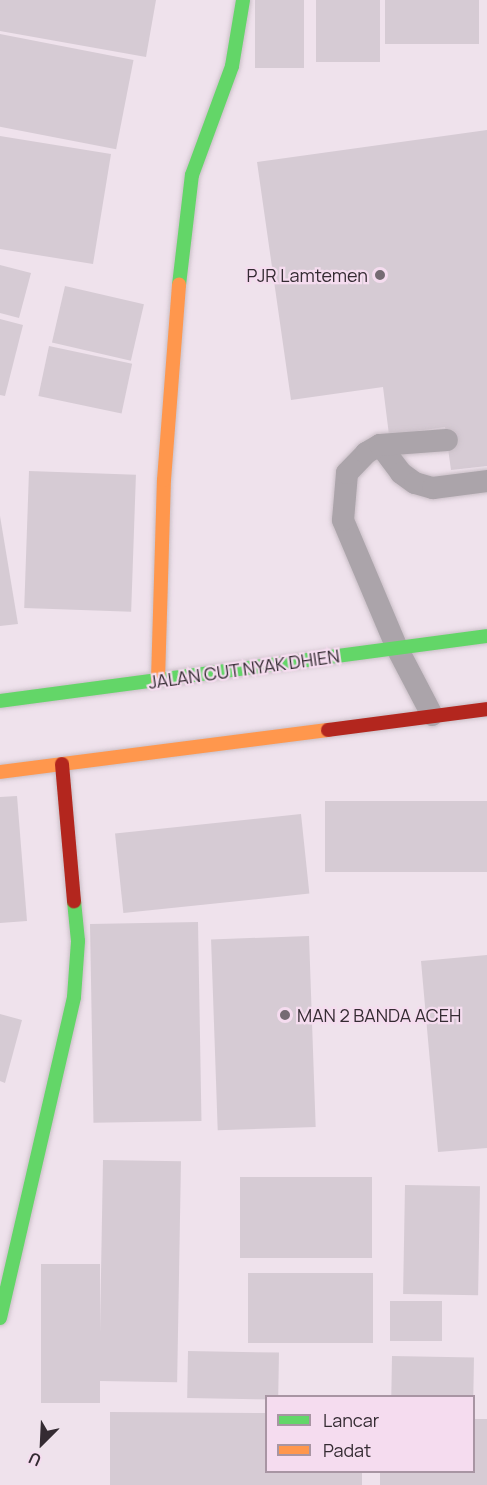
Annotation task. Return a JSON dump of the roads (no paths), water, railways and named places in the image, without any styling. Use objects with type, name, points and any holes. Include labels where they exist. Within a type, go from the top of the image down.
[{"type":"main road","points":[[158,680],[164,480],[183,240],[192,175],[232,66],[243,0]]},
{"type":"main road","name":"JALAN CUT NYAK DHIEN","points":[[0,701],[487,636]]},
{"type":"main road","points":[[0,772],[487,709]]},
{"type":"main road","points":[[0,1317],[74,997],[78,941],[62,764]]},
{"type":"lane","points":[[432,715],[397,648],[343,520],[347,473],[366,453],[380,445],[447,440]]},
{"type":"lane","points":[[380,445],[401,473],[414,483],[433,488],[487,481]]},
{"type":"place","name":"PJR Lamtemen","points":[[380,275]]},
{"type":"place","name":"MAN 2 BANDA ACEH","points":[[285,1015]]}]
